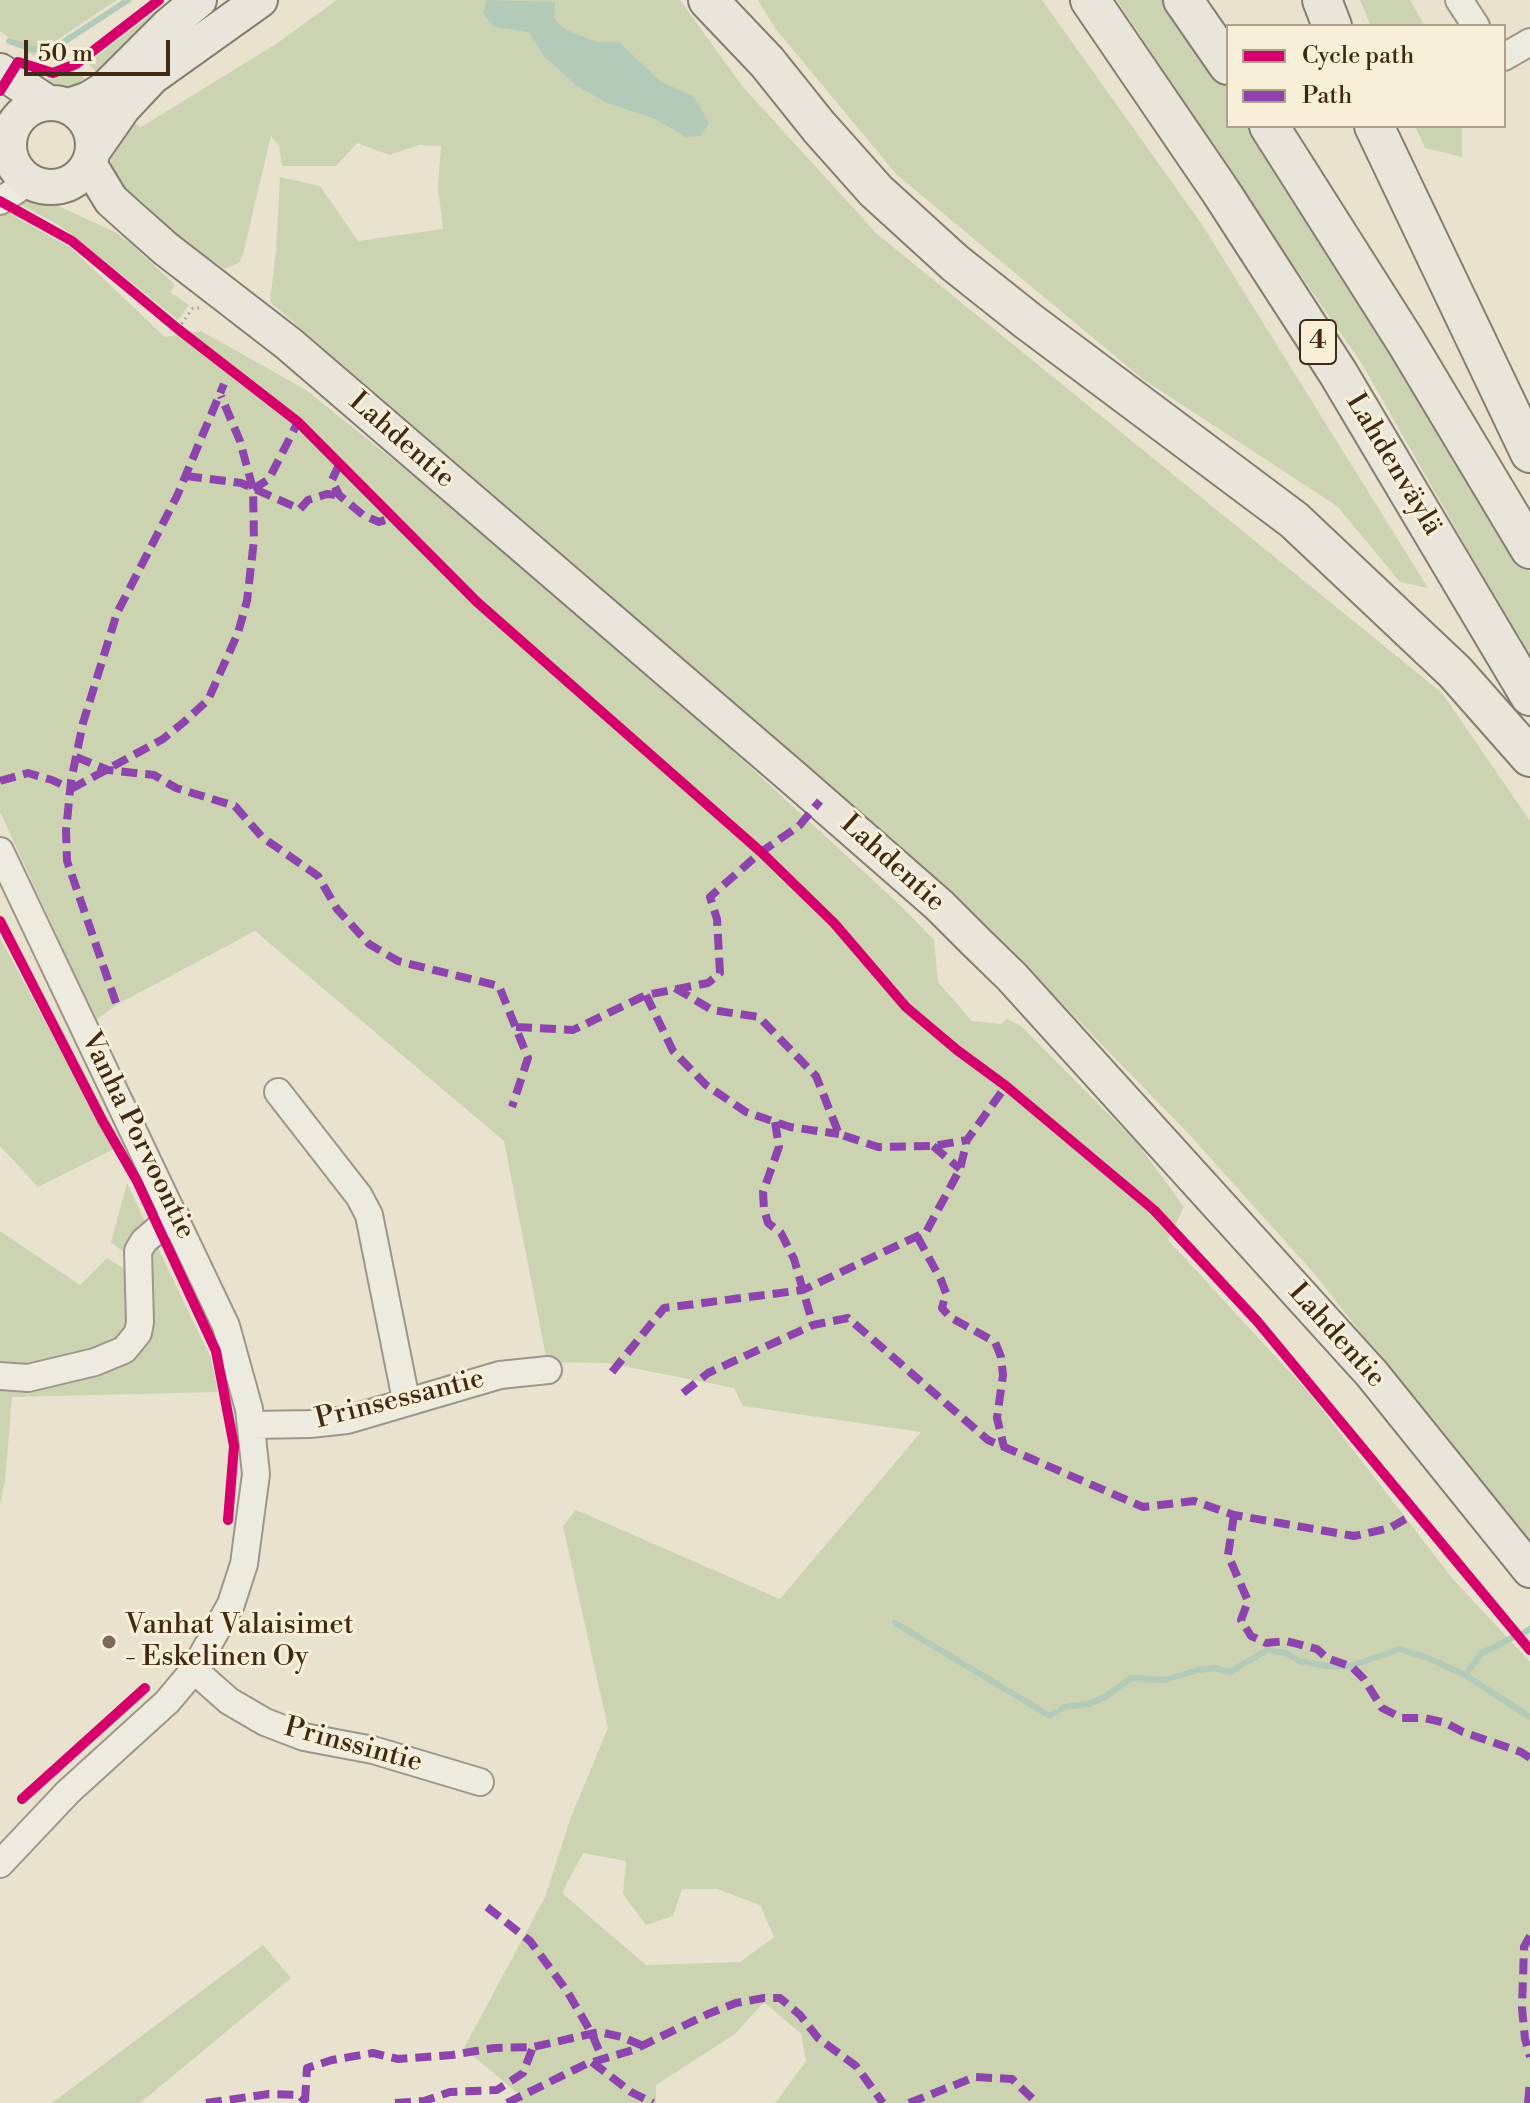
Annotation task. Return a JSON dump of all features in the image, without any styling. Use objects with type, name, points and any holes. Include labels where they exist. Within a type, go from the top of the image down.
[{"type":"highway","points":[[708,0],[767,62],[876,191],[955,263],[1028,321],[1294,520],[1455,672],[1530,757]]},
{"type":"highway","points":[[728,0],[767,62]]},
{"type":"highway","name":"Lahdenväylä","points":[[1090,0],[1221,192],[1338,373],[1530,696]]},
{"type":"highway","points":[[1183,0],[1226,62]]},
{"type":"highway","points":[[1322,0],[1331,24]]},
{"type":"highway","points":[[1270,128],[1406,342],[1530,549]]},
{"type":"highway","points":[[1375,128],[1530,453]]},
{"type":"main road","points":[[199,0],[169,25],[105,89],[89,99],[35,106],[22,115],[6,131],[12,159],[20,172],[41,184],[66,184],[80,176],[123,108],[152,77],[260,0]]},
{"type":"main road","points":[[0,71],[86,121],[92,134],[91,157]]},
{"type":"main road","name":"Lahdentie","points":[[91,157],[111,200],[166,249],[289,344],[796,780],[957,923],[1012,977],[1372,1374],[1530,1570]]},
{"type":"main road","name":"Lahdentie","points":[[41,184],[166,249]]},
{"type":"street","points":[[1459,0],[1475,24]]},
{"type":"street","points":[[1506,56],[1530,42]]},
{"type":"street","points":[[0,201],[41,184]]},
{"type":"street","name":"Vanha Porvoontie","points":[[0,851],[226,1326],[252,1425],[256,1474],[244,1564],[231,1604],[194,1670],[167,1702],[68,1792],[0,1864]]},
{"type":"street","points":[[278,1092],[359,1196],[369,1215],[406,1400]]},
{"type":"street","points":[[0,1376],[28,1378],[95,1362],[124,1350],[138,1333],[140,1322],[138,1251],[158,1229],[177,1218]]},
{"type":"street","name":"Prinsessantie","points":[[252,1425],[347,1420],[406,1400],[500,1375],[548,1370]]},
{"type":"street","name":"Prinssintie","points":[[194,1670],[229,1701],[265,1722],[304,1737],[373,1750],[480,1782]]},
{"type":"path","points":[[178,329],[193,308],[200,308]]},
{"type":"path","points":[[166,319],[190,338]]},
{"type":"shaded area","points":[[0,0],[117,0],[33,56],[0,31]]},
{"type":"shaded area","points":[[170,0],[188,0],[104,81],[88,63]]},
{"type":"shaded area","points":[[337,0],[680,0],[743,87],[877,234],[1442,693],[1530,821],[1530,1547],[1312,1271],[1187,1132],[996,936],[594,581],[270,302],[280,177],[320,186],[358,241],[443,229],[438,187],[441,146],[419,145],[390,155],[357,143],[336,166],[282,166],[279,146],[271,136],[243,254],[239,263],[225,269],[125,203],[110,168],[112,151],[128,120],[141,127],[276,44]]},
{"type":"shaded area","points":[[487,0],[555,2],[554,18],[564,29],[597,42],[619,42],[660,81],[694,97],[709,123],[700,136],[686,137],[655,119],[607,103],[577,86],[544,56],[529,32],[494,27],[483,13]]},
{"type":"shaded area","points":[[758,0],[1042,0],[1201,223],[1428,588],[1400,582],[1337,506],[1144,380],[897,175],[775,28]]},
{"type":"shaded area","points":[[1117,0],[1168,0],[1226,86],[1226,128],[1254,128],[1530,572],[1530,659],[1362,364],[1239,186]]},
{"type":"shaded area","points":[[1360,0],[1410,0],[1424,24],[1370,24]]},
{"type":"shaded area","points":[[72,70],[96,86],[65,92],[40,84],[28,73],[47,80]]},
{"type":"shaded area","points":[[1416,128],[1462,128],[1462,157],[1425,148]]},
{"type":"shaded area","points":[[43,199],[115,232],[130,243],[175,285],[170,292],[189,305],[178,320],[62,227],[18,203]]},
{"type":"shaded area","points":[[7,212],[71,248],[165,337],[201,331],[306,390],[467,519],[632,658],[902,907],[934,940],[938,982],[972,1021],[1001,1024],[1007,1019],[1021,1026],[1138,1144],[1184,1207],[1168,1240],[1310,1394],[1452,1578],[1530,1662],[1530,2103],[773,2103],[806,2061],[801,2034],[764,2002],[735,2034],[656,2085],[656,2103],[518,2103],[522,2097],[464,2048],[545,1897],[571,1817],[608,1728],[563,1526],[576,1510],[780,1599],[921,1432],[743,1406],[734,1388],[607,1363],[547,1362],[504,1141],[255,931],[118,1004],[96,1020],[0,812],[0,216]],"holes":[[[583,1853],[626,1861],[623,1894],[646,1925],[673,1916],[682,1889],[717,1889],[760,1905],[774,1937],[740,1962],[646,1965],[562,1893]]]},
{"type":"shaded area","points":[[0,938],[114,1149],[38,1187],[0,1146]]},
{"type":"shaded area","points":[[127,1183],[149,1230],[131,1258],[111,1242]]},
{"type":"shaded area","points":[[0,1231],[80,1285],[107,1258],[131,1273],[135,1316],[113,1352],[0,1369]]},
{"type":"shaded area","points":[[155,1242],[211,1358],[218,1392],[12,1397],[5,1482],[0,1504],[0,1381],[144,1340],[142,1252]]},
{"type":"shaded area","points":[[263,1945],[291,1978],[140,2103],[52,2103]]},
{"type":"waterway","points":[[9,41],[31,49],[53,49],[128,0]]},
{"type":"waterway","points":[[895,1623],[1050,1716],[1064,1707],[1089,1704],[1105,1697],[1131,1678],[1165,1680],[1215,1668],[1230,1672],[1267,1650],[1286,1653],[1299,1661],[1351,1666],[1399,1649],[1465,1675],[1530,1717]]},
{"type":"waterway","points":[[1522,1634],[1530,1629]]},
{"type":"waterway","points":[[1465,1675],[1482,1653],[1512,1638]]},
{"type":"marked path","points":[[116,1003],[67,861],[66,831],[71,781],[83,723],[117,613],[177,496],[224,384]]},
{"type":"marked path","points":[[71,789],[163,739],[208,700],[238,633],[247,601],[254,540],[253,489],[240,441],[221,396]]},
{"type":"marked path","points":[[253,489],[269,479],[298,422]]},
{"type":"marked path","points":[[339,465],[332,480],[339,495],[363,515],[379,522],[392,518]]},
{"type":"marked path","points":[[186,476],[241,483],[300,509],[308,500],[327,494],[339,495]]},
{"type":"marked path","points":[[76,757],[108,770],[154,775],[176,788],[235,806],[262,837],[318,876],[337,909],[369,944],[398,961],[499,986],[528,1058],[512,1107]]},
{"type":"marked path","points":[[0,781],[28,773],[71,789]]},
{"type":"marked path","points":[[516,1027],[573,1030],[646,995],[708,983],[720,973],[717,919],[710,897],[761,852],[799,826],[820,801]]},
{"type":"marked path","points":[[675,988],[712,1010],[759,1017],[816,1076],[839,1134],[878,1147],[933,1146],[967,1140],[1006,1086]]},
{"type":"marked path","points":[[646,995],[673,1051],[706,1085],[746,1112],[790,1127],[839,1134]]},
{"type":"marked path","points":[[775,1122],[779,1147],[763,1192],[764,1209],[768,1223],[781,1233],[794,1259],[813,1325]]},
{"type":"marked path","points":[[612,1372],[664,1308],[803,1290],[926,1232],[960,1169],[967,1140]]},
{"type":"marked path","points":[[933,1146],[960,1169]]},
{"type":"marked path","points":[[917,1236],[946,1293],[942,1308],[950,1317],[995,1342],[1003,1375],[997,1418],[1004,1447]]},
{"type":"marked path","points":[[683,1393],[708,1373],[813,1325],[848,1318],[988,1440],[1143,1507],[1194,1501],[1234,1515],[1354,1536],[1390,1528],[1416,1513]]},
{"type":"marked path","points":[[1234,1515],[1228,1555],[1248,1601],[1241,1620],[1251,1636],[1266,1643],[1286,1641],[1317,1649],[1327,1658],[1352,1667],[1364,1679],[1382,1708],[1402,1718],[1424,1718],[1446,1723],[1530,1758]]},
{"type":"marked path","points":[[487,1907],[530,1941],[567,1991],[603,2060]]},
{"type":"marked path","points":[[1530,1936],[1524,1947],[1522,2008],[1530,2057]]},
{"type":"marked path","points":[[507,2103],[586,2064],[633,2050],[708,2014],[736,2003],[764,1998],[780,1998],[800,2015],[818,2038],[856,2066],[883,2103]]},
{"type":"marked path","points":[[305,2101],[307,2068],[373,2053],[398,2059],[452,2055],[494,2048],[533,2047],[599,2032],[641,2045]]},
{"type":"marked path","points":[[395,2103],[424,2101],[450,2092],[497,2090],[523,2073],[533,2047]]},
{"type":"marked path","points":[[592,2062],[631,2092],[653,2103]]},
{"type":"marked path","points":[[909,2103],[975,2077],[1012,2079],[1037,2103]]},
{"type":"marked path","points":[[1528,2103],[1530,2081]]},
{"type":"marked path","points":[[206,2103],[269,2094],[299,2095],[307,2103]]},
{"type":"cycle path","points":[[0,91],[18,62],[53,73],[76,64],[159,0]]},
{"type":"cycle path","points":[[0,201],[72,241],[178,329],[298,422],[477,602],[761,852],[834,923],[906,1007],[1154,1210],[1257,1321],[1530,1650]]},
{"type":"cycle path","points":[[0,921],[102,1120],[137,1181],[216,1351],[234,1446],[228,1520]]},
{"type":"cycle path","points":[[22,1799],[145,1688]]},
{"type":"place","name":"Vanhat Valaisimet - Eskelinen Oy","points":[[109,1642]]}]
